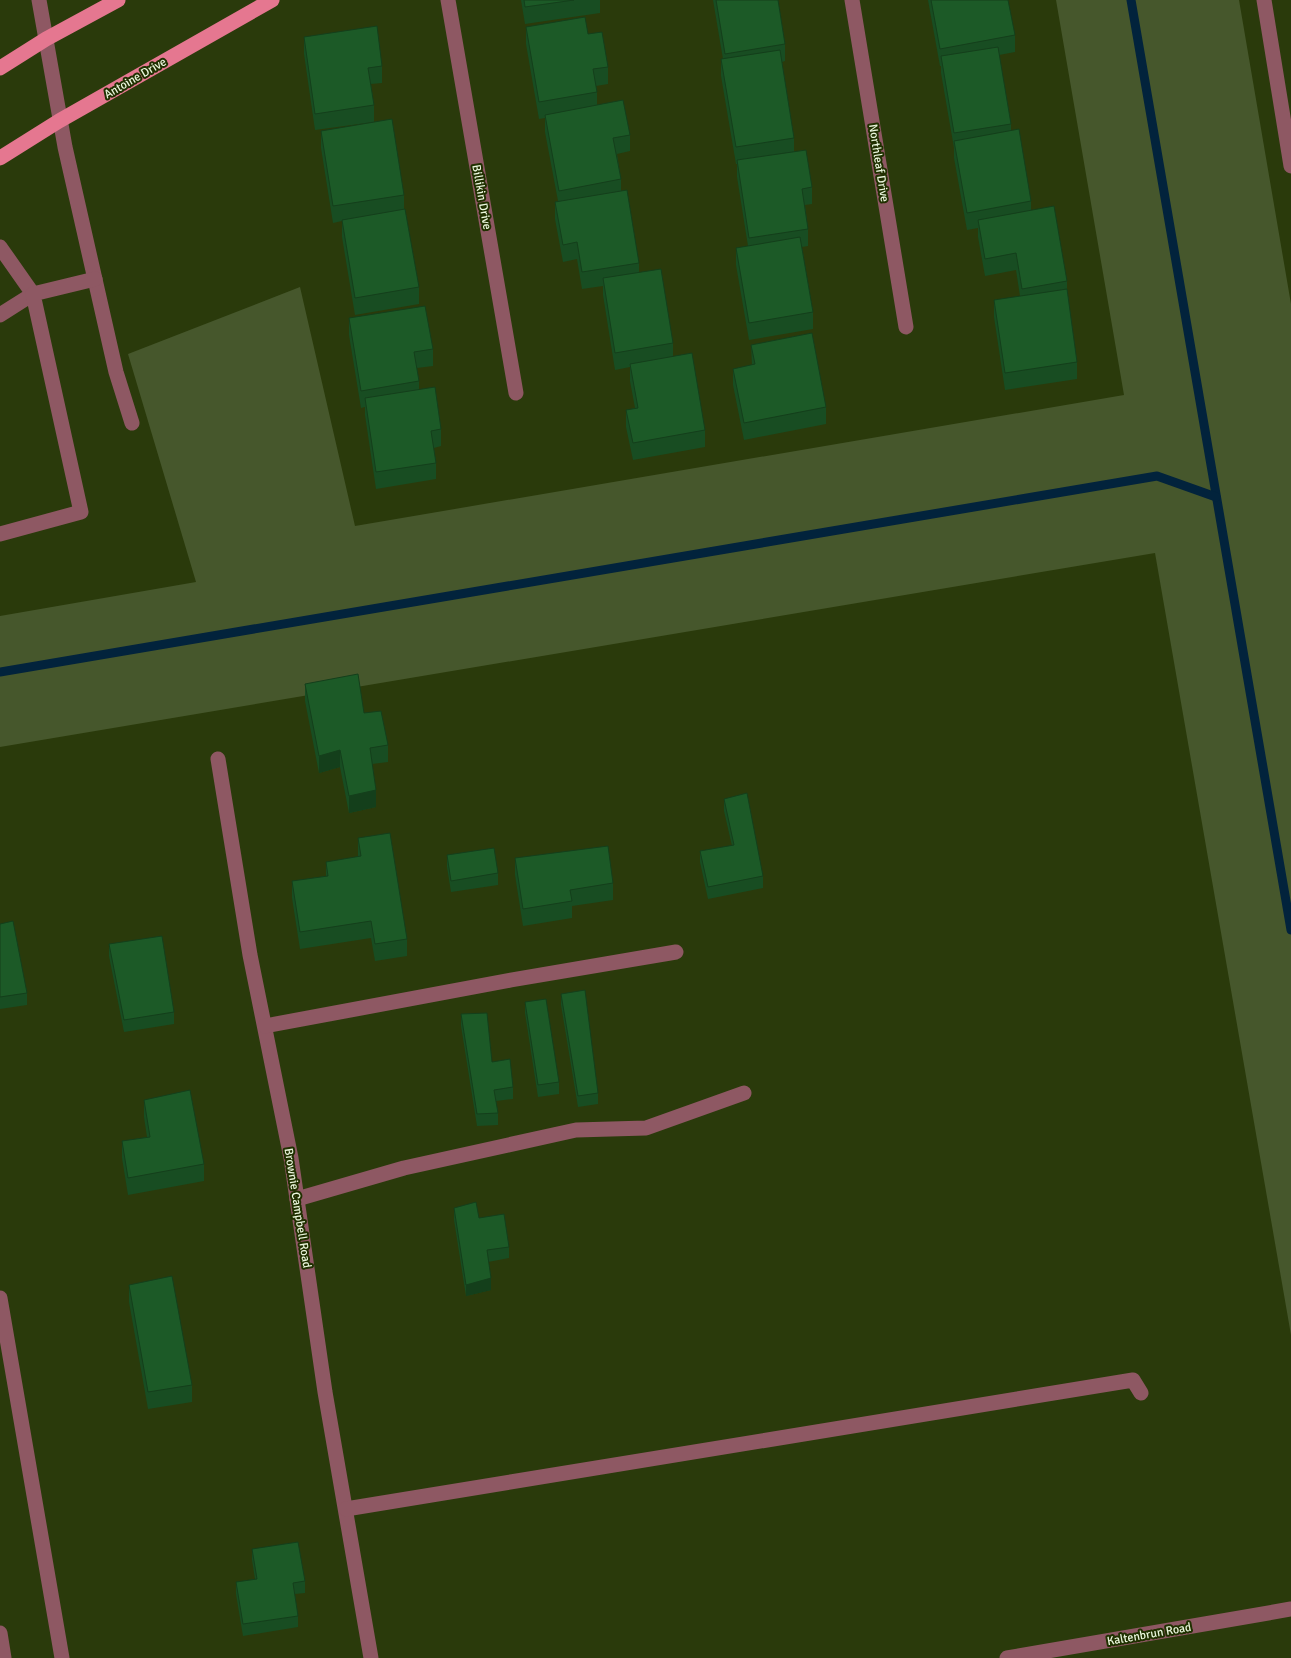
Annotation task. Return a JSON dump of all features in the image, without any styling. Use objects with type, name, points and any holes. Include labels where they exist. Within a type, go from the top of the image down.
[{"type":"main road","points":[[0,68],[46,39],[118,0]]},
{"type":"main road","name":"Antoine Drive","points":[[0,158],[59,121],[272,0]]},
{"type":"street","points":[[39,0],[59,121],[116,372],[132,423]]},
{"type":"street","name":"Billikin Drive","points":[[448,0],[516,393]]},
{"type":"street","name":"Northleaf Drive","points":[[852,0],[906,326]]},
{"type":"street","points":[[1264,0],[1285,96],[1291,166]]},
{"type":"street","points":[[0,247],[33,294],[81,512],[0,534]]},
{"type":"street","points":[[0,315],[33,294],[95,279]]},
{"type":"street","name":"Brownie Campbell Road","points":[[218,759],[250,956],[291,1158],[325,1392],[371,1658]]},
{"type":"street","points":[[265,1026],[511,980],[676,952]]},
{"type":"street","points":[[297,1199],[404,1168],[576,1130],[646,1128],[744,1093]]},
{"type":"street","points":[[0,1298],[62,1658]]},
{"type":"street","points":[[346,1509],[1133,1380],[1141,1393]]},
{"type":"street","name":"Kaltenbrun Road","points":[[1007,1658],[1291,1609]]},
{"type":"street","points":[[0,1633],[4,1658]]},
{"type":"green space","points":[[1056,0],[1239,0],[1291,304],[1291,1335],[1155,553],[0,747],[0,616],[196,582],[128,354],[300,287],[355,526],[1124,395]]},
{"type":"building","points":[[524,0],[574,0],[525,7]]},
{"type":"building","points":[[716,0],[778,0],[785,44],[725,54]]},
{"type":"building","points":[[931,0],[1008,0],[1015,35],[940,49]]},
{"type":"building","points":[[585,17],[588,34],[602,32],[608,67],[593,69],[597,92],[539,102],[526,27]]},
{"type":"building","points":[[377,26],[382,66],[368,68],[374,105],[315,114],[304,37]]},
{"type":"building","points":[[998,47],[1011,124],[954,133],[941,56]]},
{"type":"building","points":[[780,50],[794,138],[736,147],[721,59]]},
{"type":"building","points":[[623,100],[630,135],[613,138],[621,179],[559,191],[545,115]]},
{"type":"building","points":[[392,119],[404,195],[333,206],[321,131]]},
{"type":"building","points":[[1019,129],[1031,201],[967,213],[954,141]]},
{"type":"building","points":[[806,150],[812,187],[802,189],[808,229],[749,238],[737,160]]},
{"type":"building","points":[[627,190],[639,263],[582,272],[577,242],[563,245],[555,202]]},
{"type":"building","points":[[1054,206],[1067,281],[1022,289],[1016,253],[985,259],[978,220]]},
{"type":"building","points":[[405,209],[419,287],[355,298],[342,220]]},
{"type":"building","points":[[800,237],[813,312],[749,323],[736,248]]},
{"type":"building","points":[[661,269],[673,343],[615,353],[603,278]]},
{"type":"building","points":[[1067,289],[1077,362],[1005,373],[994,300]]},
{"type":"building","points":[[425,306],[433,349],[414,352],[419,381],[361,391],[349,318]]},
{"type":"building","points":[[812,333],[826,407],[744,423],[733,369],[755,364],[751,345]]},
{"type":"building","points":[[692,353],[705,430],[633,443],[626,410],[638,408],[630,364]]},
{"type":"building","points":[[435,387],[441,429],[431,431],[436,463],[376,472],[365,398]]},
{"type":"building","points":[[358,674],[364,713],[381,711],[388,745],[370,748],[376,790],[349,796],[340,750],[319,756],[305,684]]},
{"type":"building","points":[[747,793],[763,876],[708,887],[700,851],[734,845],[724,799]]},
{"type":"building","points":[[390,833],[407,939],[375,944],[371,921],[300,932],[292,881],[328,876],[326,862],[361,856],[358,838]]},
{"type":"building","points":[[608,846],[613,883],[570,890],[572,901],[523,909],[515,858]]},
{"type":"building","points":[[494,848],[498,873],[451,881],[447,855]]},
{"type":"building","points":[[13,921],[27,993],[0,997],[0,924]]},
{"type":"building","points":[[162,936],[174,1012],[124,1020],[109,944]]},
{"type":"building","points":[[585,990],[598,1093],[578,1096],[561,994]]},
{"type":"building","points":[[546,999],[559,1082],[538,1085],[525,1002]]},
{"type":"building","points":[[487,1013],[492,1062],[510,1059],[513,1087],[494,1090],[498,1113],[477,1114],[461,1014]]},
{"type":"building","points":[[190,1090],[204,1164],[128,1178],[122,1141],[150,1137],[144,1100]]},
{"type":"building","points":[[476,1202],[479,1218],[504,1214],[509,1247],[487,1250],[491,1278],[466,1285],[454,1208]]},
{"type":"building","points":[[172,1276],[192,1385],[148,1392],[129,1285]]},
{"type":"building","points":[[298,1542],[305,1581],[293,1583],[298,1616],[243,1624],[236,1582],[257,1579],[252,1549]]},
{"type":"waterway","points":[[1131,0],[1291,930]]},
{"type":"waterway","points":[[0,672],[1157,476],[1216,497]]}]
